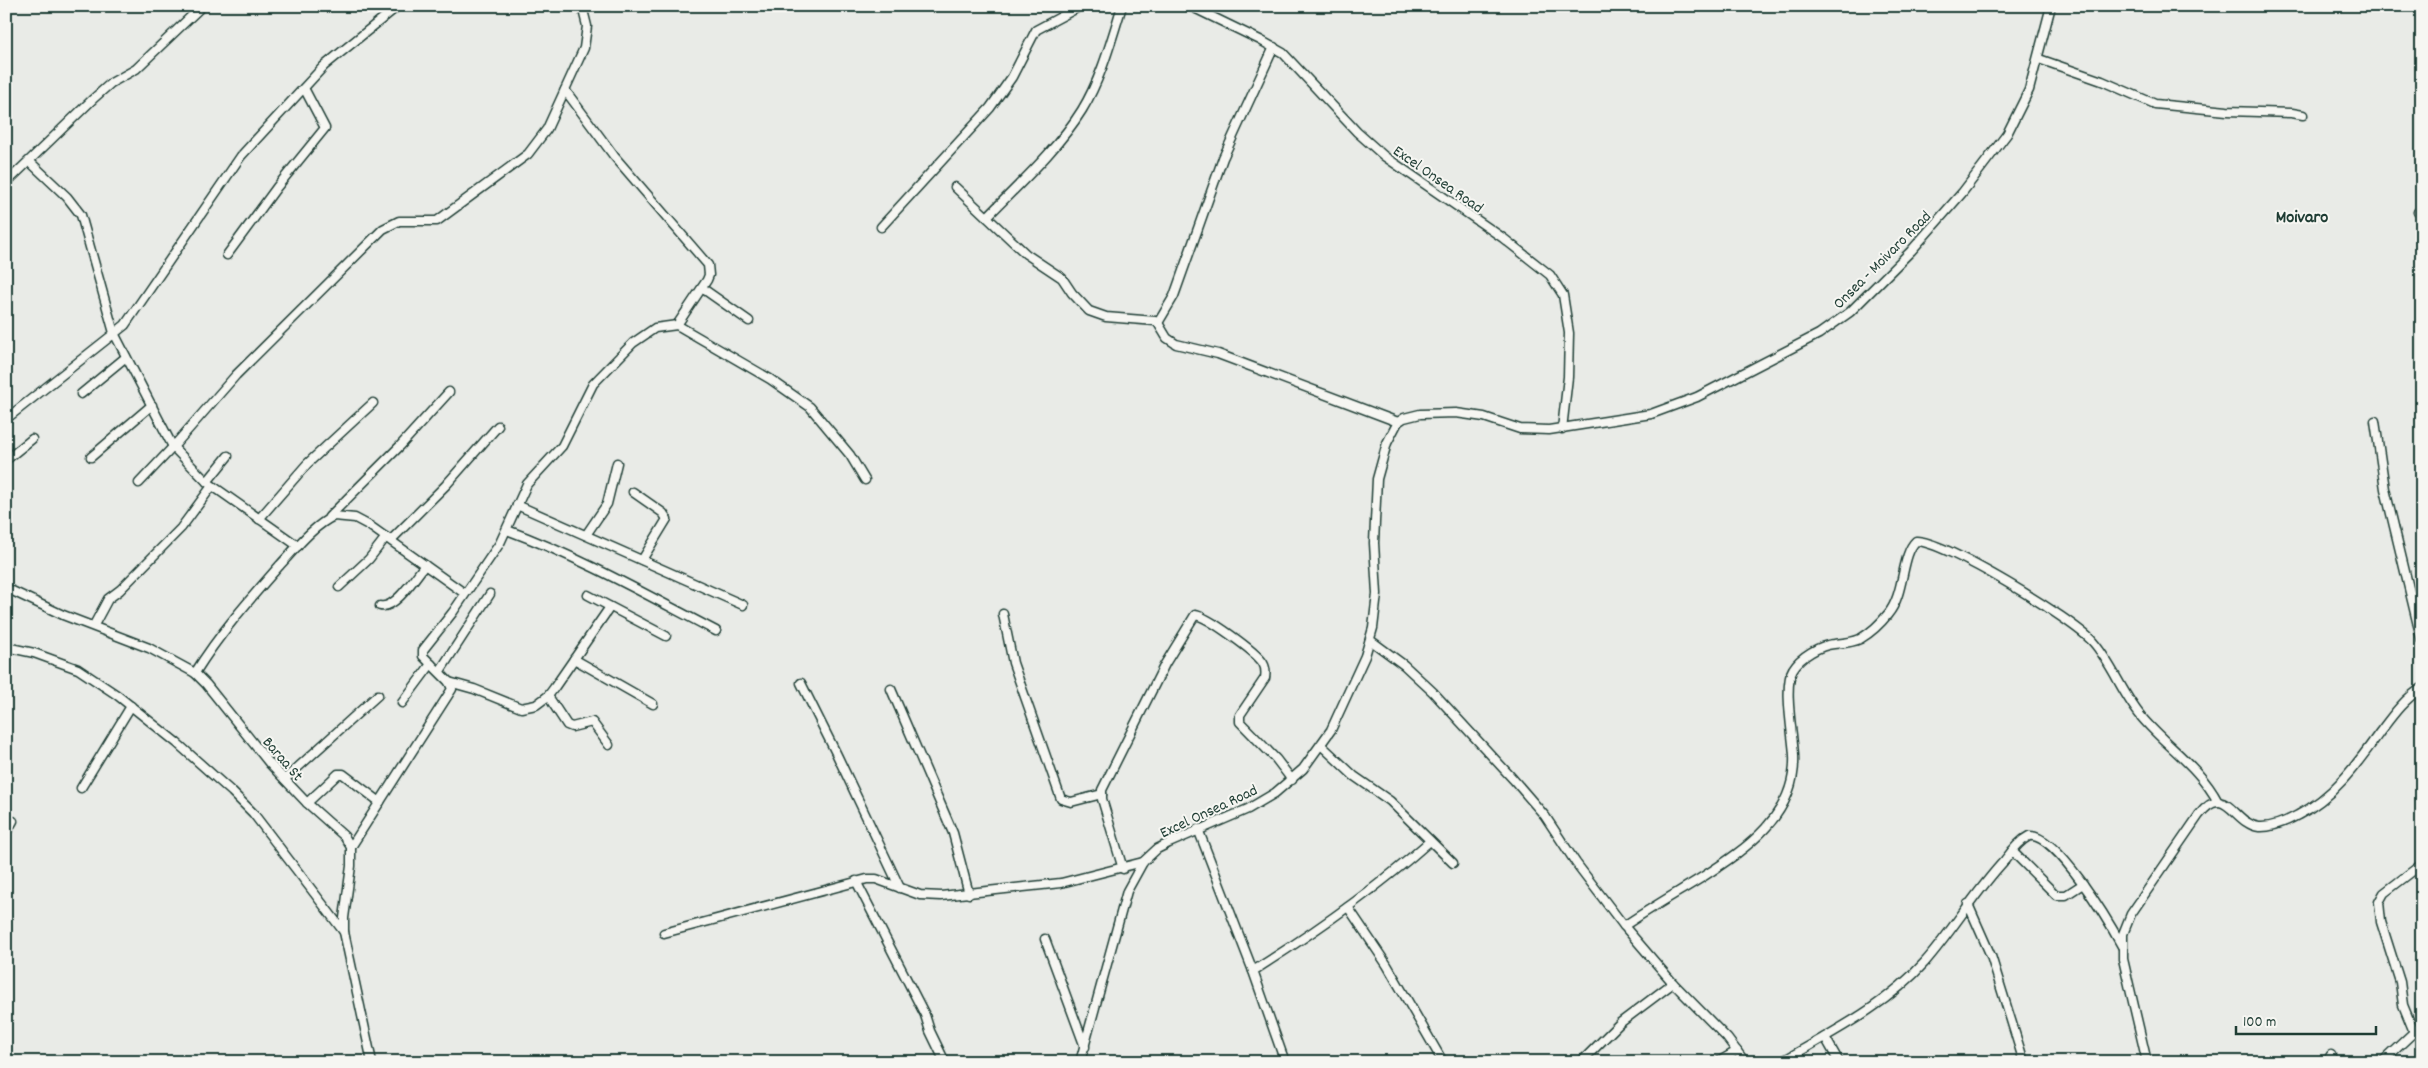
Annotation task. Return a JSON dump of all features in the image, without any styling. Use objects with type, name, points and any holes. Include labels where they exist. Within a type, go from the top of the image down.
[{"type":"street","points":[[6,183],[98,94],[136,69],[202,6]]},
{"type":"street","points":[[6,419],[129,321],[242,156],[324,66],[398,6]]},
{"type":"street","points":[[139,483],[236,375],[383,229],[399,222],[437,221],[528,154],[547,129],[587,38],[587,26],[582,6]]},
{"type":"street","points":[[880,227],[990,108],[1012,77],[1036,30],[1081,6]]},
{"type":"street","points":[[987,217],[1044,156],[1082,111],[1099,73],[1122,6]]},
{"type":"street","name":"Excel Onsea Road","points":[[1190,6],[1274,47],[1294,64],[1343,118],[1384,156],[1526,254],[1555,282],[1566,303],[1569,333],[1568,377],[1562,429]]},
{"type":"street","name":"Onsea - Moivaro Road","points":[[1398,422],[1410,416],[1420,414],[1456,413],[1484,417],[1520,429],[1562,429],[1627,418],[1673,407],[1784,354],[1835,324],[1867,296],[1912,251],[1989,159],[2020,110],[2039,59],[2051,6]]},
{"type":"street","points":[[1158,323],[1174,296],[1223,158],[1274,47]]},
{"type":"street","points":[[2039,59],[2102,81],[2155,104],[2227,111],[2303,115]]},
{"type":"street","points":[[227,255],[277,187],[325,128],[304,88]]},
{"type":"street","points":[[565,90],[614,156],[708,265],[709,275],[678,325]]},
{"type":"street","points":[[28,161],[67,197],[81,216],[114,333],[173,447],[210,484],[298,546]]},
{"type":"street","points":[[955,188],[1026,254],[1062,278],[1072,293],[1089,311],[1106,317],[1150,320],[1158,323],[1167,338],[1176,344],[1223,356],[1398,422]]},
{"type":"street","points":[[702,288],[749,321]]},
{"type":"street","points":[[372,1062],[363,1009],[344,932],[351,866],[351,847],[452,689],[440,671],[423,656],[422,650],[448,619],[507,530],[528,484],[562,446],[593,384],[600,375],[642,335],[656,328],[678,325],[770,379],[810,408],[850,455],[865,480]]},
{"type":"street","points":[[80,394],[126,357]]},
{"type":"street","points":[[195,673],[226,628],[298,546],[328,519],[400,446],[449,392]]},
{"type":"street","points":[[258,519],[307,464],[373,403]]},
{"type":"street","points":[[91,457],[152,405]]},
{"type":"street","points":[[2375,421],[2385,489],[2422,642]]},
{"type":"street","name":"Excel Onsea Road","points":[[1080,1062],[1127,891],[1143,862],[1157,849],[1264,800],[1292,780],[1321,745],[1353,683],[1370,640],[1376,613],[1374,543],[1377,479],[1387,443],[1398,422]]},
{"type":"street","points":[[339,588],[446,485],[498,426]]},
{"type":"street","points":[[6,460],[32,439]]},
{"type":"street","points":[[94,625],[108,599],[120,590],[181,528],[228,456]]},
{"type":"street","points":[[586,535],[607,504],[618,463]]},
{"type":"street","points":[[633,492],[663,512],[667,518],[642,560]]},
{"type":"street","points":[[517,505],[743,606]]},
{"type":"street","points":[[328,519],[340,515],[355,518],[389,539],[464,593]]},
{"type":"street","points":[[507,530],[558,549],[596,566],[716,631]]},
{"type":"street","points":[[1624,926],[1733,856],[1754,841],[1770,824],[1784,802],[1793,776],[1794,760],[1789,683],[1792,670],[1803,658],[1826,645],[1859,639],[1888,615],[1897,601],[1910,549],[1916,541],[1928,543],[1985,570],[2033,597],[2081,630],[2102,653],[2143,720],[2197,770],[2218,802],[2258,827],[2270,826],[2297,816],[2311,808],[2352,770],[2396,712],[2414,693],[2422,688]]},
{"type":"street","points":[[380,606],[390,605],[397,599],[425,565]]},
{"type":"street","name":"Baraa St","points":[[6,588],[32,601],[149,648],[195,673],[225,706],[285,779],[307,803],[335,826],[351,847]]},
{"type":"street","points":[[440,671],[490,594]]},
{"type":"street","points":[[588,595],[666,636]]},
{"type":"street","points":[[449,682],[474,689],[521,708],[536,705],[548,696],[610,607]]},
{"type":"street","points":[[1003,614],[1012,663],[1060,796],[1064,801],[1071,802],[1102,794]]},
{"type":"street","points":[[1123,869],[1102,794],[1104,784],[1165,664],[1196,615],[1244,644],[1263,661],[1266,672],[1265,678],[1239,718],[1242,725],[1269,752],[1292,780]]},
{"type":"street","points":[[1370,640],[1404,665],[1433,692],[1513,779],[1545,816],[1576,864],[1624,926],[1745,1062]]},
{"type":"street","points":[[6,647],[34,653],[78,670],[131,706],[205,767],[252,813],[344,932]]},
{"type":"street","points":[[574,659],[653,704]]},
{"type":"street","points":[[402,703],[431,664]]},
{"type":"street","points":[[801,683],[900,888]]},
{"type":"street","points":[[891,690],[953,833],[969,894]]},
{"type":"street","points":[[285,779],[378,694]]},
{"type":"street","points":[[548,696],[567,725],[572,727],[592,722],[608,745]]},
{"type":"street","points":[[81,788],[131,706]]},
{"type":"street","points":[[1321,745],[1354,776],[1390,801],[1453,864]]},
{"type":"street","points":[[307,803],[338,774],[342,774],[380,802]]},
{"type":"street","points":[[2122,946],[2126,924],[2136,906],[2205,808],[2218,802]]},
{"type":"street","points":[[6,833],[13,820]]},
{"type":"street","points":[[1198,829],[1253,971],[1285,1062]]},
{"type":"street","points":[[1781,1062],[1825,1037],[1886,998],[1907,980],[1940,944],[1968,904],[2012,851],[2025,838],[2033,836],[2038,837],[2061,856],[2103,912],[2122,946],[2147,1062]]},
{"type":"street","points":[[1253,971],[1348,907],[1403,865],[1430,841]]},
{"type":"street","points":[[2012,851],[2056,895],[2066,895],[2083,884]]},
{"type":"street","points":[[664,933],[856,881],[876,879],[930,896],[969,894],[1061,883],[1123,869],[1143,862]]},
{"type":"street","points":[[2414,1032],[2405,1013],[2400,982],[2382,922],[2379,902],[2384,893],[2422,864]]},
{"type":"street","points":[[856,881],[926,1016],[930,1031],[945,1062]]},
{"type":"street","points":[[1968,904],[1991,956],[2024,1062]]},
{"type":"street","points":[[1348,907],[1387,965],[1443,1062]]},
{"type":"street","points":[[1045,939],[1085,1047]]},
{"type":"street","points":[[1582,1062],[1620,1023],[1673,983]]},
{"type":"street","points":[[2382,1062],[2414,1032],[2422,1027]]},
{"type":"street","points":[[1825,1037],[1839,1062]]},
{"type":"street","points":[[1718,1062],[1737,1051]]},
{"type":"district","name":"Moivaro","points":[[2302,216]]}]
